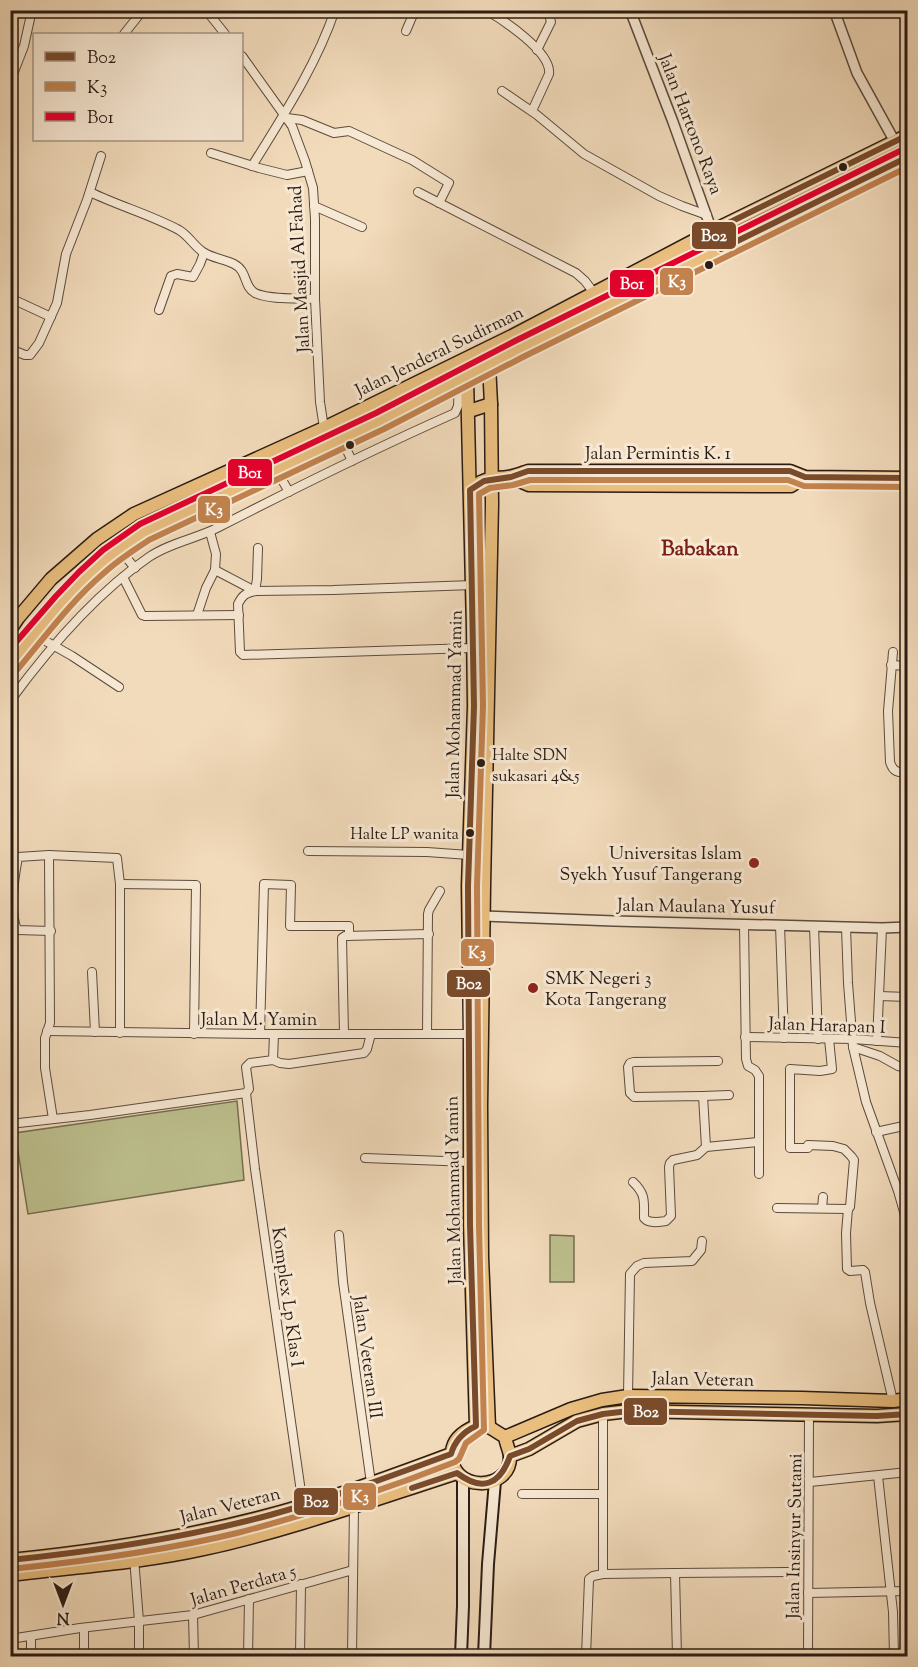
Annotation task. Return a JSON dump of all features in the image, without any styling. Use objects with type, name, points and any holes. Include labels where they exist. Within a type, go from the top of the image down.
[{"type":"main road","name":"Jalan Jenderal Sudirman","points":[[10,630],[51,579],[97,539],[134,514],[324,428],[512,336],[712,231],[908,135]]},
{"type":"main road","name":"Jalan Jenderal Sudirman","points":[[10,664],[96,567],[145,532],[342,440],[463,380],[519,349],[908,157]]},
{"type":"main road","name":"Jalan Mohammad Yamin","points":[[482,1427],[483,916],[492,478],[489,365]]},
{"type":"main road","name":"Jalan Mohammad Yamin","points":[[463,380],[469,411],[473,585],[473,716],[468,886],[470,1162],[482,1427]]},
{"type":"main road","points":[[469,411],[491,404]]},
{"type":"main road","name":"Jalan Permintis K. 1","points":[[470,490],[477,483],[492,478],[510,477],[528,471],[790,471],[805,477],[908,478]]},
{"type":"main road","name":"Jalan Veteran","points":[[505,1437],[571,1409],[602,1400],[628,1396],[893,1401],[908,1399]]},
{"type":"main road","points":[[705,1397],[707,1412]]},
{"type":"main road","name":"Jalan Veteran","points":[[510,1456],[529,1449],[578,1421],[603,1414],[629,1411],[877,1416],[908,1414]]},
{"type":"main road","points":[[460,1476],[473,1484],[495,1481],[507,1468],[510,1456],[505,1437],[482,1427],[464,1431],[455,1441],[451,1454],[453,1464],[460,1476],[464,1562],[461,1656]]},
{"type":"main road","name":"Jalan Veteran","points":[[10,1560],[133,1545],[193,1533],[303,1506],[451,1454]]},
{"type":"main road","name":"Jalan Veteran","points":[[10,1575],[204,1549],[460,1476]]},
{"type":"main road","points":[[484,1656],[488,1554],[495,1481]]},
{"type":"street","points":[[10,82],[24,46],[32,10]]},
{"type":"street","points":[[125,33],[142,10]]},
{"type":"street","points":[[252,166],[285,116],[325,39],[335,10]]},
{"type":"street","points":[[406,31],[415,10]]},
{"type":"street","points":[[486,10],[501,14],[537,50],[550,68],[532,111]]},
{"type":"street","points":[[537,50],[551,22],[549,14],[543,10]]},
{"type":"street","name":"Jalan Hartono Raya","points":[[630,10],[712,231],[721,249]]},
{"type":"street","points":[[834,10],[857,73],[895,142]]},
{"type":"street","points":[[211,12],[224,33]]},
{"type":"street","name":"Jalan Masjid Al Fahad","points":[[243,57],[296,134],[313,188],[315,299],[320,402],[324,428]]},
{"type":"street","points":[[502,91],[532,111],[584,154],[659,196],[707,215]]},
{"type":"street","points":[[285,116],[334,133],[349,131],[412,160],[448,181],[449,185],[439,203]]},
{"type":"street","points":[[211,153],[287,175],[308,171]]},
{"type":"street","points":[[10,350],[30,355],[39,343],[57,303],[66,254],[101,156]]},
{"type":"street","points":[[90,192],[184,233],[204,253],[240,268],[249,287],[255,293],[270,297],[315,299]]},
{"type":"street","points":[[418,192],[576,273],[594,293]]},
{"type":"street","points":[[314,206],[363,227]]},
{"type":"street","points":[[159,310],[171,276],[177,273],[194,277],[204,253]]},
{"type":"street","points":[[10,298],[51,317]]},
{"type":"street","points":[[10,701],[32,672],[99,598],[150,556],[210,532],[352,461],[455,413],[463,380]]},
{"type":"street","points":[[342,440],[352,461]]},
{"type":"street","points":[[277,471],[289,492]]},
{"type":"street","points":[[197,615],[214,570],[216,554],[210,532]]},
{"type":"street","points":[[255,591],[258,548]]},
{"type":"street","points":[[119,549],[135,568]]},
{"type":"street","points":[[214,570],[255,591]]},
{"type":"street","points":[[123,577],[142,615],[145,616],[239,615]]},
{"type":"street","points":[[473,585],[255,591],[247,592],[238,604],[240,652],[243,655],[473,648]]},
{"type":"street","points":[[35,635],[119,687]]},
{"type":"street","points":[[893,652],[888,730],[890,762],[895,772],[908,772]]},
{"type":"street","points":[[891,665],[908,666]]},
{"type":"street","points":[[308,851],[427,852],[469,855]]},
{"type":"street","points":[[49,855],[50,1023],[45,1038],[45,1068],[53,1119]]},
{"type":"street","points":[[51,931],[17,930],[14,922],[14,880],[18,857],[49,855],[117,858],[120,884],[120,1033]]},
{"type":"street","points":[[120,884],[196,885],[194,1034]]},
{"type":"street","points":[[260,1034],[264,884],[291,885],[290,926],[349,926],[349,936]]},
{"type":"street","points":[[427,1034],[429,910],[440,891]]},
{"type":"street","name":"Jalan Maulana Yusuf","points":[[483,916],[908,927]]},
{"type":"street","points":[[744,924],[746,1063],[759,1076],[759,1174]]},
{"type":"street","points":[[780,925],[784,1038]]},
{"type":"street","points":[[813,926],[818,1038]]},
{"type":"street","points":[[846,927],[853,1043],[866,1102],[908,1226]]},
{"type":"street","points":[[877,1041],[882,928]]},
{"type":"street","points":[[344,1034],[342,941],[345,936],[429,934]]},
{"type":"street","points":[[92,972],[95,1032]]},
{"type":"street","points":[[879,996],[908,997]]},
{"type":"street","name":"Jalan M. Yamin","points":[[47,1031],[194,1034],[470,1034]]},
{"type":"street","points":[[273,1060],[274,1034]]},
{"type":"street","points":[[10,1124],[220,1097],[247,1091],[246,1066],[250,1064],[273,1060],[289,1064],[364,1053],[371,1034]]},
{"type":"street","name":"Jalan Harapan I","points":[[745,1036],[818,1038],[853,1043],[877,1041],[908,1043]]},
{"type":"street","points":[[829,1039],[832,1069],[819,1071],[790,1069],[789,1148],[808,1148],[808,1145],[833,1146],[844,1149],[854,1160],[846,1233],[847,1269],[865,1272],[893,1401]]},
{"type":"street","points":[[853,1043],[898,1066],[908,1068]]},
{"type":"street","points":[[718,1061],[628,1064],[630,1093],[634,1097],[729,1095]]},
{"type":"street","name":"Komplex Lp Klas I","points":[[247,1091],[255,1170],[303,1506]]},
{"type":"street","points":[[703,1096],[706,1147]]},
{"type":"street","points":[[876,1132],[908,1125]]},
{"type":"street","points":[[633,1182],[643,1194],[644,1218],[651,1222],[668,1220],[671,1216],[670,1163],[673,1160],[697,1155],[706,1147],[758,1142]]},
{"type":"street","points":[[365,1158],[470,1162]]},
{"type":"street","points":[[898,1191],[908,1189]]},
{"type":"street","points":[[822,1208],[823,1197]]},
{"type":"street","points":[[777,1208],[848,1209]]},
{"type":"street","name":"Jalan Veteran III","points":[[339,1235],[344,1294],[371,1483]]},
{"type":"street","points":[[628,1396],[630,1274],[644,1263],[692,1261],[701,1250],[702,1241]]},
{"type":"street","points":[[603,1414],[603,1574]]},
{"type":"street","name":"Jalan Insinyur Sutami","points":[[808,1656],[809,1415]]},
{"type":"street","points":[[810,1482],[908,1472]]},
{"type":"street","points":[[878,1476],[893,1612],[894,1656]]},
{"type":"street","points":[[522,1494],[602,1494]]},
{"type":"street","points":[[352,1656],[354,1507]]},
{"type":"street","points":[[133,1545],[139,1621],[139,1656]]},
{"type":"street","name":"Jalan Perdata 5","points":[[10,1639],[193,1615],[353,1570]]},
{"type":"street","points":[[586,1656],[588,1585],[593,1576],[788,1572]]},
{"type":"street","points":[[675,1573],[677,1656]]},
{"type":"street","points":[[300,1656],[301,1584]]},
{"type":"street","points":[[808,1593],[908,1591]]},
{"type":"street","points":[[248,1656],[249,1599]]},
{"type":"street","points":[[193,1615],[194,1656]]},
{"type":"street","points":[[84,1628],[84,1656]]},
{"type":"street","points":[[31,1636],[31,1656]]},
{"type":"green space","points":[[237,1101],[244,1180],[28,1214],[15,1133]]},
{"type":"green space","points":[[550,1235],[574,1236],[574,1282],[550,1282]]},
{"type":"transit line","name":"B02","points":[[908,135],[712,231],[721,249],[908,157]]},
{"type":"transit line","name":"B01","points":[[10,649],[79,572],[103,550],[140,524],[376,413],[515,341],[904,149]]},
{"type":"transit line","name":"K3","points":[[17,670],[80,595],[115,564],[149,540],[384,429],[523,357],[908,167]]},
{"type":"transit line","name":"B02","points":[[10,1560],[109,1548],[174,1537],[293,1508],[451,1454],[460,1437],[476,1426],[470,1225],[468,886],[474,706],[470,490],[484,481],[511,477],[528,471],[790,471],[805,477],[908,478]]},
{"type":"transit line","name":"K3","points":[[11,1569],[96,1559],[181,1545],[292,1518],[374,1492],[455,1462],[459,1459],[466,1443],[484,1430],[479,1225],[477,886],[483,706],[479,494],[490,488],[530,480],[788,480],[804,486],[908,487]]},
{"type":"transit line","name":"B02","points":[[412,1488],[457,1473],[474,1482],[482,1484],[489,1482],[501,1474],[510,1456],[529,1449],[577,1421],[603,1414],[629,1411],[877,1416],[908,1414]]},
{"type":"place","name":"Halte SDN sukasari 4&5","points":[[481,763]]},
{"type":"place","name":"Halte LP wanita","points":[[470,833]]},
{"type":"place","name":"Universitas Islam Syekh Yusuf Tangerang","points":[[754,863]]},
{"type":"place","name":"SMK Negeri 3 Kota Tangerang","points":[[533,988]]},
{"type":"district","name":"Babakan","points":[[700,548]]}]
